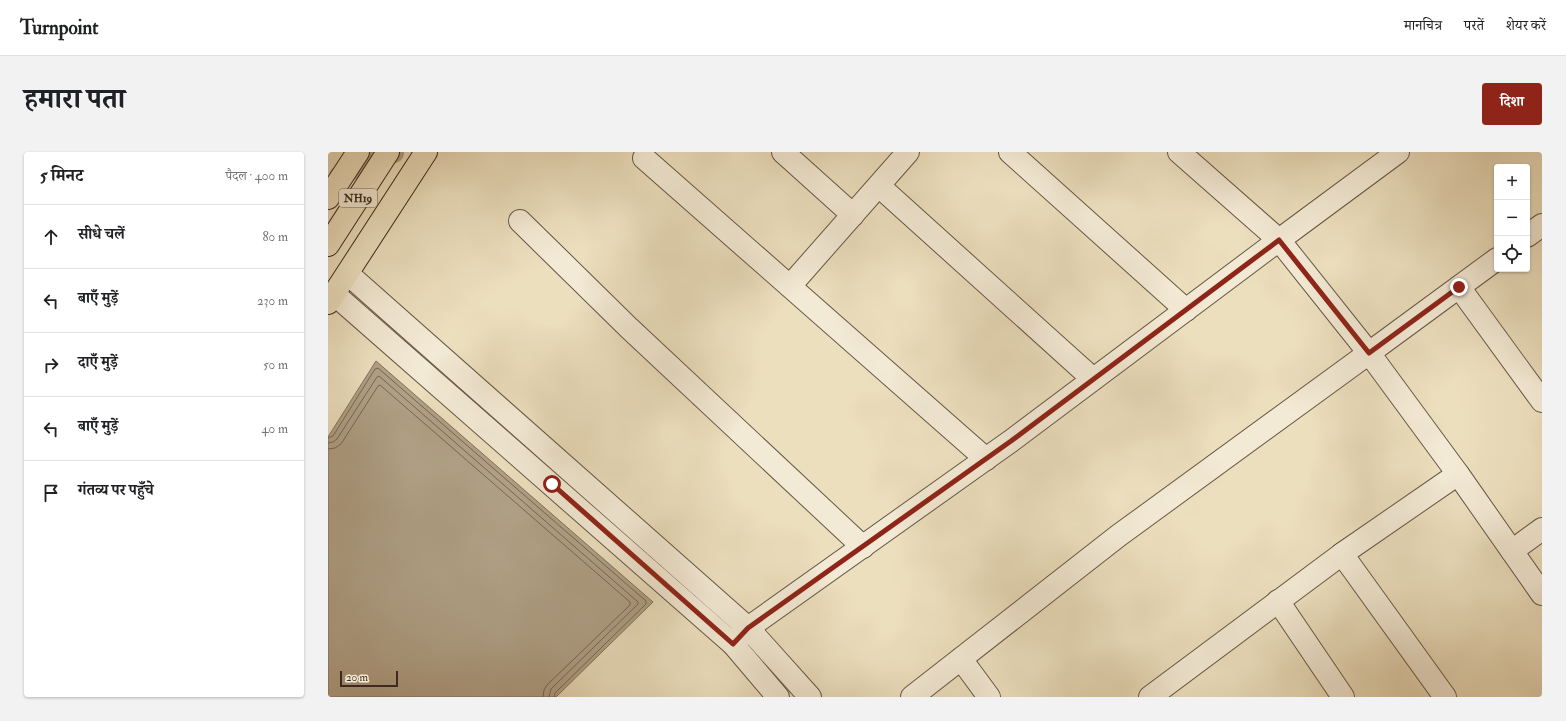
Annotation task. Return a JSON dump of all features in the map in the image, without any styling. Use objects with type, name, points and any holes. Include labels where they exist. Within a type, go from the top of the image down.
[{"type":"main road","name":"NH19","points":[[328,198],[358,152]]},
{"type":"main road","name":"NH19","points":[[328,245],[388,152]]},
{"type":"main road","points":[[331,298],[426,152]]},
{"type":"street","points":[[783,152],[853,215]]},
{"type":"street","points":[[790,286],[908,152]]},
{"type":"street","points":[[1010,152],[1186,310]]},
{"type":"street","points":[[1179,152],[1279,240],[1369,353],[1458,474],[1542,594]]},
{"type":"street","points":[[740,636],[986,459],[1398,152]]},
{"type":"street","points":[[644,158],[986,459]]},
{"type":"street","points":[[879,186],[1093,380]]},
{"type":"street","points":[[520,221],[629,328],[863,547]]},
{"type":"street","points":[[1530,234],[1542,225]]},
{"type":"street","points":[[912,697],[1118,536],[1494,260]]},
{"type":"street","points":[[348,274],[566,467],[740,636],[778,697]]},
{"type":"street","points":[[1459,287],[1542,402]]},
{"type":"street","points":[[331,298],[447,392],[552,484],[740,636],[810,697]]},
{"type":"street","points":[[447,392],[464,376]]},
{"type":"street","points":[[552,484],[566,467]]},
{"type":"street","points":[[1160,694],[1278,601],[1342,554],[1458,474]]},
{"type":"street","points":[[1512,551],[1542,529]]},
{"type":"street","points":[[1342,554],[1445,697]]},
{"type":"street","points":[[1278,601],[1343,697]]},
{"type":"street","points":[[961,659],[989,697]]},
{"type":"water","points":[[376,361],[653,602],[556,697],[328,697],[328,437]]},
{"type":"waterway","points":[[339,176],[376,158],[394,153]]},
{"type":"route","points":[[552,484],[733,644],[748,628],[1011,441],[1279,240],[1369,353],[1459,287]]}]
